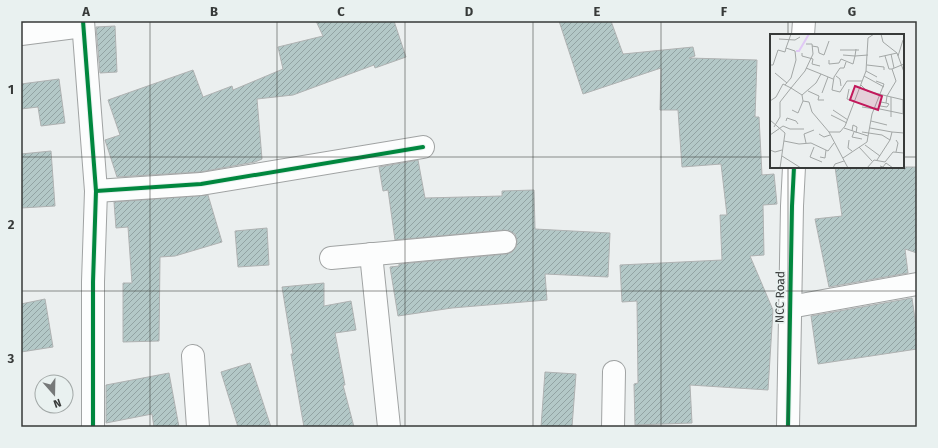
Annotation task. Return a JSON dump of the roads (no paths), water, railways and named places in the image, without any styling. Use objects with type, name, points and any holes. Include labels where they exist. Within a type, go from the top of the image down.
[{"type":"street","points":[[803,34],[804,21]]},
{"type":"street","points":[[21,34],[83,24],[96,191],[93,282],[93,427]]},
{"type":"street","points":[[96,191],[201,184],[423,147]]},
{"type":"street","name":"NCC Road","points":[[788,427],[794,168]]},
{"type":"street","points":[[331,258],[505,242]]},
{"type":"street","points":[[371,254],[389,427]]},
{"type":"street","points":[[790,307],[917,284]]},
{"type":"street","points":[[193,356],[198,427]]},
{"type":"street","points":[[613,427],[614,372]]}]
